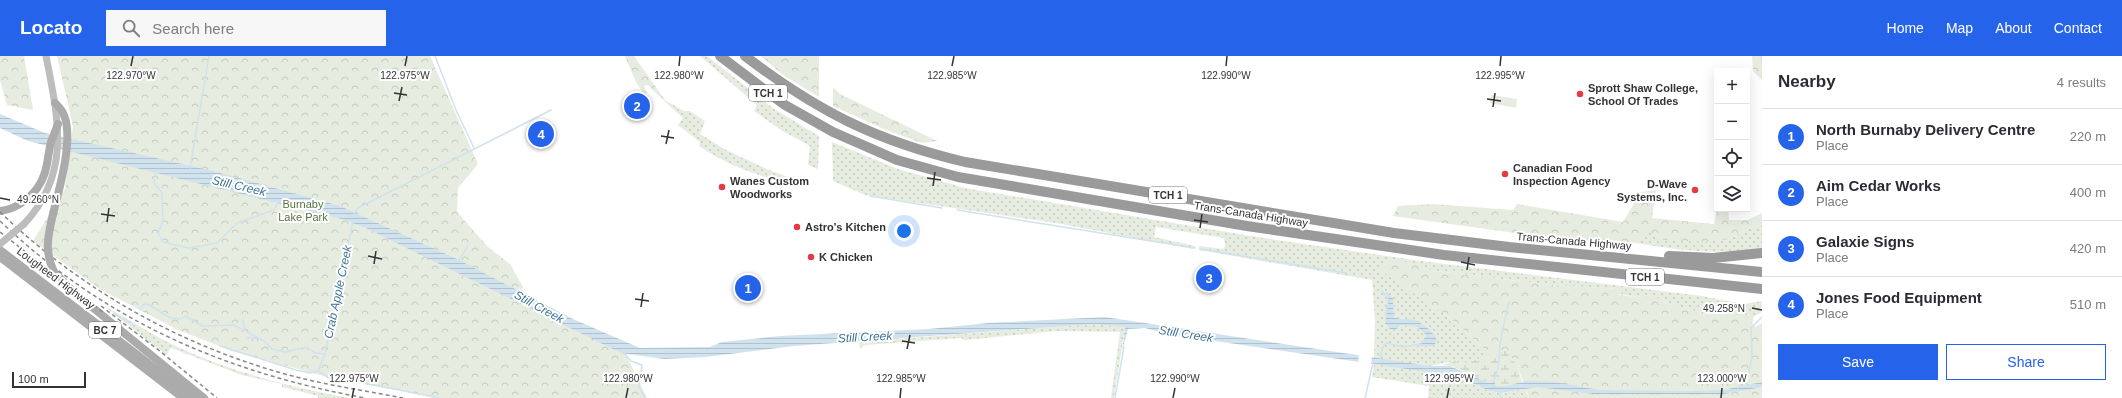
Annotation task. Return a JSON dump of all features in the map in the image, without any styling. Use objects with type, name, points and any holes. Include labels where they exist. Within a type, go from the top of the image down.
[{"type":"highway","name":"Trans-Canada Highway","points":[[720,56],[772,96],[826,129],[897,160],[958,177],[1247,226],[1444,255],[1759,289]]},
{"type":"highway","name":"Trans-Canada Highway","points":[[745,56],[781,83],[833,115],[884,138],[919,151],[957,160],[1394,232],[1510,247],[1762,272]]},
{"type":"highway","points":[[1595,255],[1647,254],[1713,258],[1762,254]]},
{"type":"main road","points":[[16,262],[0,245],[17,232],[31,217],[49,187],[56,167],[58,151],[58,124],[46,56]]},
{"type":"main road","points":[[55,103],[64,113],[66,127],[66,149],[65,164],[46,244],[48,258],[54,272],[76,294],[204,398]]},
{"type":"main road","points":[[0,211],[24,202],[40,184],[44,176],[51,142],[58,124]]},
{"type":"main road","name":"Lougheed Highway","points":[[0,250],[194,398]]},
{"type":"main road","name":"Lougheed Highway","points":[[0,257],[183,398]]},
{"type":"green space","points":[[0,56],[24,56],[33,110],[7,105],[0,80]]},
{"type":"green space","name":"Burnaby Lake Park","points":[[57,56],[430,56],[478,164],[458,188],[457,212],[488,247],[510,264],[523,287],[520,299],[624,350],[647,398],[441,398],[335,379],[232,351],[176,329],[100,289],[33,241],[65,189],[73,126]]},
{"type":"green space","points":[[625,56],[634,56],[665,100],[648,85],[644,86],[647,93],[644,95],[635,80]]},
{"type":"green space","points":[[700,56],[707,56],[774,109],[819,136],[818,169],[808,165],[810,146],[781,130],[754,111],[757,105]]},
{"type":"green space","points":[[761,56],[819,56],[819,97],[783,75]]},
{"type":"green space","points":[[1752,56],[1762,56],[1762,80],[1753,71]]},
{"type":"green space","points":[[833,87],[840,94],[937,141],[922,143],[886,130],[833,106]]},
{"type":"green space","points":[[1491,95],[1517,99],[1516,108],[1490,103]]},
{"type":"green space","points":[[661,98],[684,111],[690,111],[705,121],[700,134],[726,150],[769,170],[791,178],[802,176],[787,183],[752,173],[720,159],[699,146],[700,142],[678,125],[683,118]]},
{"type":"green space","points":[[832,142],[898,169],[965,188],[1263,238],[1421,261],[1702,296],[1743,304],[1762,301],[1761,313],[1754,316],[1718,314],[1695,311],[1669,304],[1652,295],[1636,297],[1620,294],[1618,289],[1551,285],[1428,270],[1417,264],[1385,264],[1380,269],[1455,322],[1491,355],[1462,364],[1455,361],[1430,366],[1374,358],[1375,320],[1372,280],[1199,250],[1199,246],[1223,249],[1225,246],[1224,238],[1156,227],[1154,237],[1195,246],[1193,249],[1056,223],[865,195],[833,181]],"holes":[[[1386,293],[1393,298],[1394,317],[1399,319],[1410,319],[1437,340],[1434,346],[1415,346],[1421,343],[1426,335],[1417,327],[1401,325],[1390,329],[1385,325],[1388,299]]]},
{"type":"green space","points":[[1656,190],[1652,218],[1714,224],[1716,212],[1728,212],[1729,220],[1747,220],[1762,213],[1762,225],[1752,227],[1729,239],[1706,242],[1664,240],[1648,231],[1636,243],[1543,237],[1393,216],[1398,206],[1433,204],[1513,210],[1517,204],[1623,222],[1641,192]]},
{"type":"green space","points":[[1762,225],[1762,248],[1730,252],[1714,252],[1667,248],[1636,243],[1648,230],[1664,240],[1729,239],[1752,227]]},
{"type":"green space","points":[[1392,259],[1417,264],[1428,270],[1551,285],[1619,289],[1620,295],[1636,297],[1652,295],[1669,304],[1695,311],[1754,316],[1752,323],[1755,327],[1762,323],[1762,398],[1529,398],[1517,365],[1506,350],[1491,355],[1455,322],[1379,269]]},
{"type":"green space","points":[[103,305],[170,343],[221,365],[284,384],[349,398],[318,398],[318,396],[282,387],[282,384],[242,375],[171,348],[166,355]]},
{"type":"green space","points":[[1094,324],[1125,327],[1114,398],[1111,398],[1120,332],[1056,331],[965,340],[961,338],[865,345],[860,349],[859,342]]},
{"type":"green space","points":[[1506,350],[1517,365],[1522,382],[1504,386],[1494,386],[1495,382],[1489,383],[1451,366],[1442,365],[1455,361],[1462,364]]},
{"type":"green space","points":[[1374,364],[1448,373],[1490,391],[1501,393],[1525,389],[1529,398],[1428,398],[1429,386],[1372,377]]},
{"type":"water","name":"Still Creek","points":[[0,114],[45,133],[213,171],[340,206],[459,260],[573,319],[640,348],[710,347],[722,342],[780,336],[929,329],[988,323],[1105,317],[1430,366],[1450,366],[1489,383],[1495,381],[1495,386],[1504,386],[1527,381],[1554,382],[1599,390],[1723,390],[1762,382],[1762,387],[1724,394],[1594,394],[1537,387],[1501,393],[1490,391],[1448,373],[1428,372],[1167,334],[1145,328],[1128,329],[1122,351],[1125,327],[1094,324],[794,346],[706,357],[664,359],[621,353],[366,228],[342,219],[28,141],[0,128]]},
{"type":"water","points":[[1386,292],[1393,298],[1394,317],[1417,321],[1425,326],[1437,340],[1434,346],[1414,346],[1421,343],[1426,335],[1417,327],[1401,325],[1395,330],[1390,329],[1385,324],[1388,299]]},
{"type":"pier","points":[[842,333],[851,333],[856,344],[848,345]]},
{"type":"pier","points":[[1359,354],[1372,356],[1371,365],[1358,363]]},
{"type":"waterway","points":[[190,168],[209,56]]},
{"type":"waterway","points":[[435,56],[456,110],[474,148]]},
{"type":"waterway","points":[[1761,56],[1762,65]]},
{"type":"waterway","points":[[354,214],[358,208],[551,110]]},
{"type":"waterway","points":[[155,173],[154,183],[162,193],[163,222],[158,233],[163,242],[189,248],[217,243],[237,223],[274,210],[278,202]]},
{"type":"waterway","points":[[870,196],[942,208]]},
{"type":"waterway","points":[[957,210],[1195,248]]},
{"type":"waterway","name":"Crab Apple Creek","points":[[140,310],[143,305],[147,304],[166,316],[176,319],[181,319],[186,316],[202,326],[234,325],[264,341],[272,349],[285,352],[306,347],[315,353],[325,354],[353,222]]},
{"type":"waterway","points":[[458,261],[468,246]]},
{"type":"waterway","points":[[1200,249],[1346,273]]},
{"type":"waterway","points":[[1382,291],[1388,299],[1387,316]]},
{"type":"waterway","points":[[1493,382],[1496,377],[1501,339],[1509,302]]},
{"type":"waterway","name":"Crab Apple Creek","points":[[114,314],[133,324]]},
{"type":"waterway","points":[[1738,388],[1748,376],[1752,357],[1751,328],[1762,317]]},
{"type":"waterway","points":[[243,320],[245,330]]},
{"type":"waterway","name":"Crab Apple Creek","points":[[247,338],[256,338]]},
{"type":"waterway","points":[[1380,360],[1382,348],[1386,343],[1403,347],[1421,344]]},
{"type":"waterway","points":[[220,346],[296,370],[310,373],[318,371],[329,378],[349,380],[439,398]]},
{"type":"waterway","points":[[1115,398],[1124,347]]},
{"type":"waterway","points":[[623,352],[631,361],[642,365],[639,387],[645,398]]},
{"type":"waterway","points":[[318,371],[325,354]]},
{"type":"waterway","points":[[1365,398],[1373,363]]},
{"type":"waterway","points":[[1498,391],[1501,398]]},
{"type":"railway","points":[[0,212],[30,239],[95,288],[129,309],[165,328],[239,360],[278,372],[324,383],[403,398]]},
{"type":"railway","points":[[0,221],[40,256],[82,287],[124,314],[169,337],[215,357],[263,373],[313,387],[365,398]]},
{"type":"railway","points":[[0,232],[104,313]]},
{"type":"railway","points":[[101,306],[161,352],[217,398]]},
{"type":"place","name":"Sprott Shaw College, School Of Trades","points":[[1580,94]]},
{"type":"place","name":"Aim Cedar Works","points":[[637,106]]},
{"type":"place","name":"Jones Food Equipment","points":[[541,134]]},
{"type":"place","name":"Canadian Food Inspection Agency","points":[[1505,174]]},
{"type":"place","name":"Wanes Custom Woodworks","points":[[722,187]]},
{"type":"place","name":"D-Wave Systems, Inc.","points":[[1695,190]]},
{"type":"place","name":"Astro's Kitchen","points":[[797,227]]},
{"type":"place","name":"K Chicken","points":[[811,257]]},
{"type":"place","name":"Galaxie Signs","points":[[1209,278]]},
{"type":"place","name":"North Burnaby Delivery Centre","points":[[748,288]]}]
